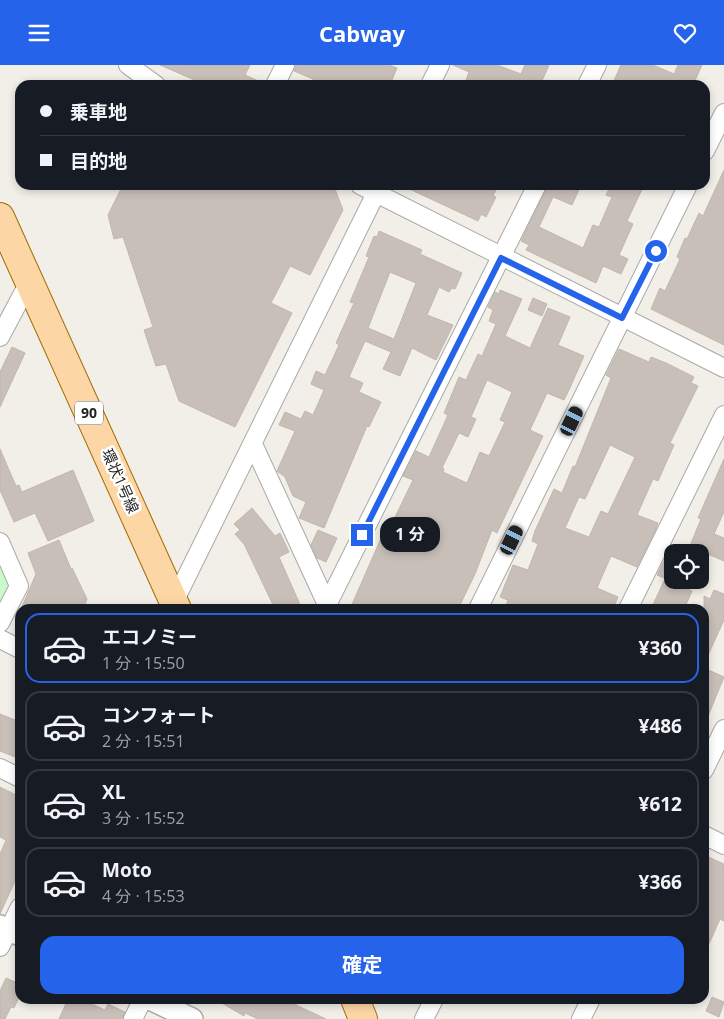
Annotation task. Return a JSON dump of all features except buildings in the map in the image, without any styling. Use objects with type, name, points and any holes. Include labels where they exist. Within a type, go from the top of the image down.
[{"type":"main road","name":"環状1号線","points":[[0,217],[173,604]]},
{"type":"main road","points":[[357,1004],[363,1019]]},
{"type":"street","points":[[278,80],[285,65]]},
{"type":"street","points":[[432,80],[440,65]]},
{"type":"street","points":[[590,80],[597,65]]},
{"type":"street","points":[[131,66],[149,80]]},
{"type":"street","points":[[710,141],[724,113]]},
{"type":"street","points":[[175,604],[197,553],[253,444],[378,190]]},
{"type":"street","points":[[380,190],[501,258],[724,368]]},
{"type":"street","points":[[329,604],[535,190]]},
{"type":"street","points":[[480,604],[686,190]]},
{"type":"street","points":[[0,337],[30,282]]},
{"type":"street","points":[[630,604],[724,415]]},
{"type":"street","points":[[253,444],[327,604]]},
{"type":"street","points":[[0,542],[19,586],[0,623]]},
{"type":"street","points":[[0,639],[15,646]]},
{"type":"street","points":[[709,760],[724,729]]},
{"type":"street","points":[[0,768],[15,776]]},
{"type":"street","points":[[709,838],[724,845]]},
{"type":"street","points":[[7,935],[15,918]]},
{"type":"street","points":[[133,1019],[140,1004]]},
{"type":"street","points":[[160,1004],[192,1019]]},
{"type":"street","points":[[424,1019],[432,1004]]},
{"type":"street","points":[[581,1019],[588,1004]]},
{"type":"green space","points":[[0,542],[19,586],[0,623]]},
{"type":"route","points":[[362,535],[501,258],[622,318],[656,251]]}]
